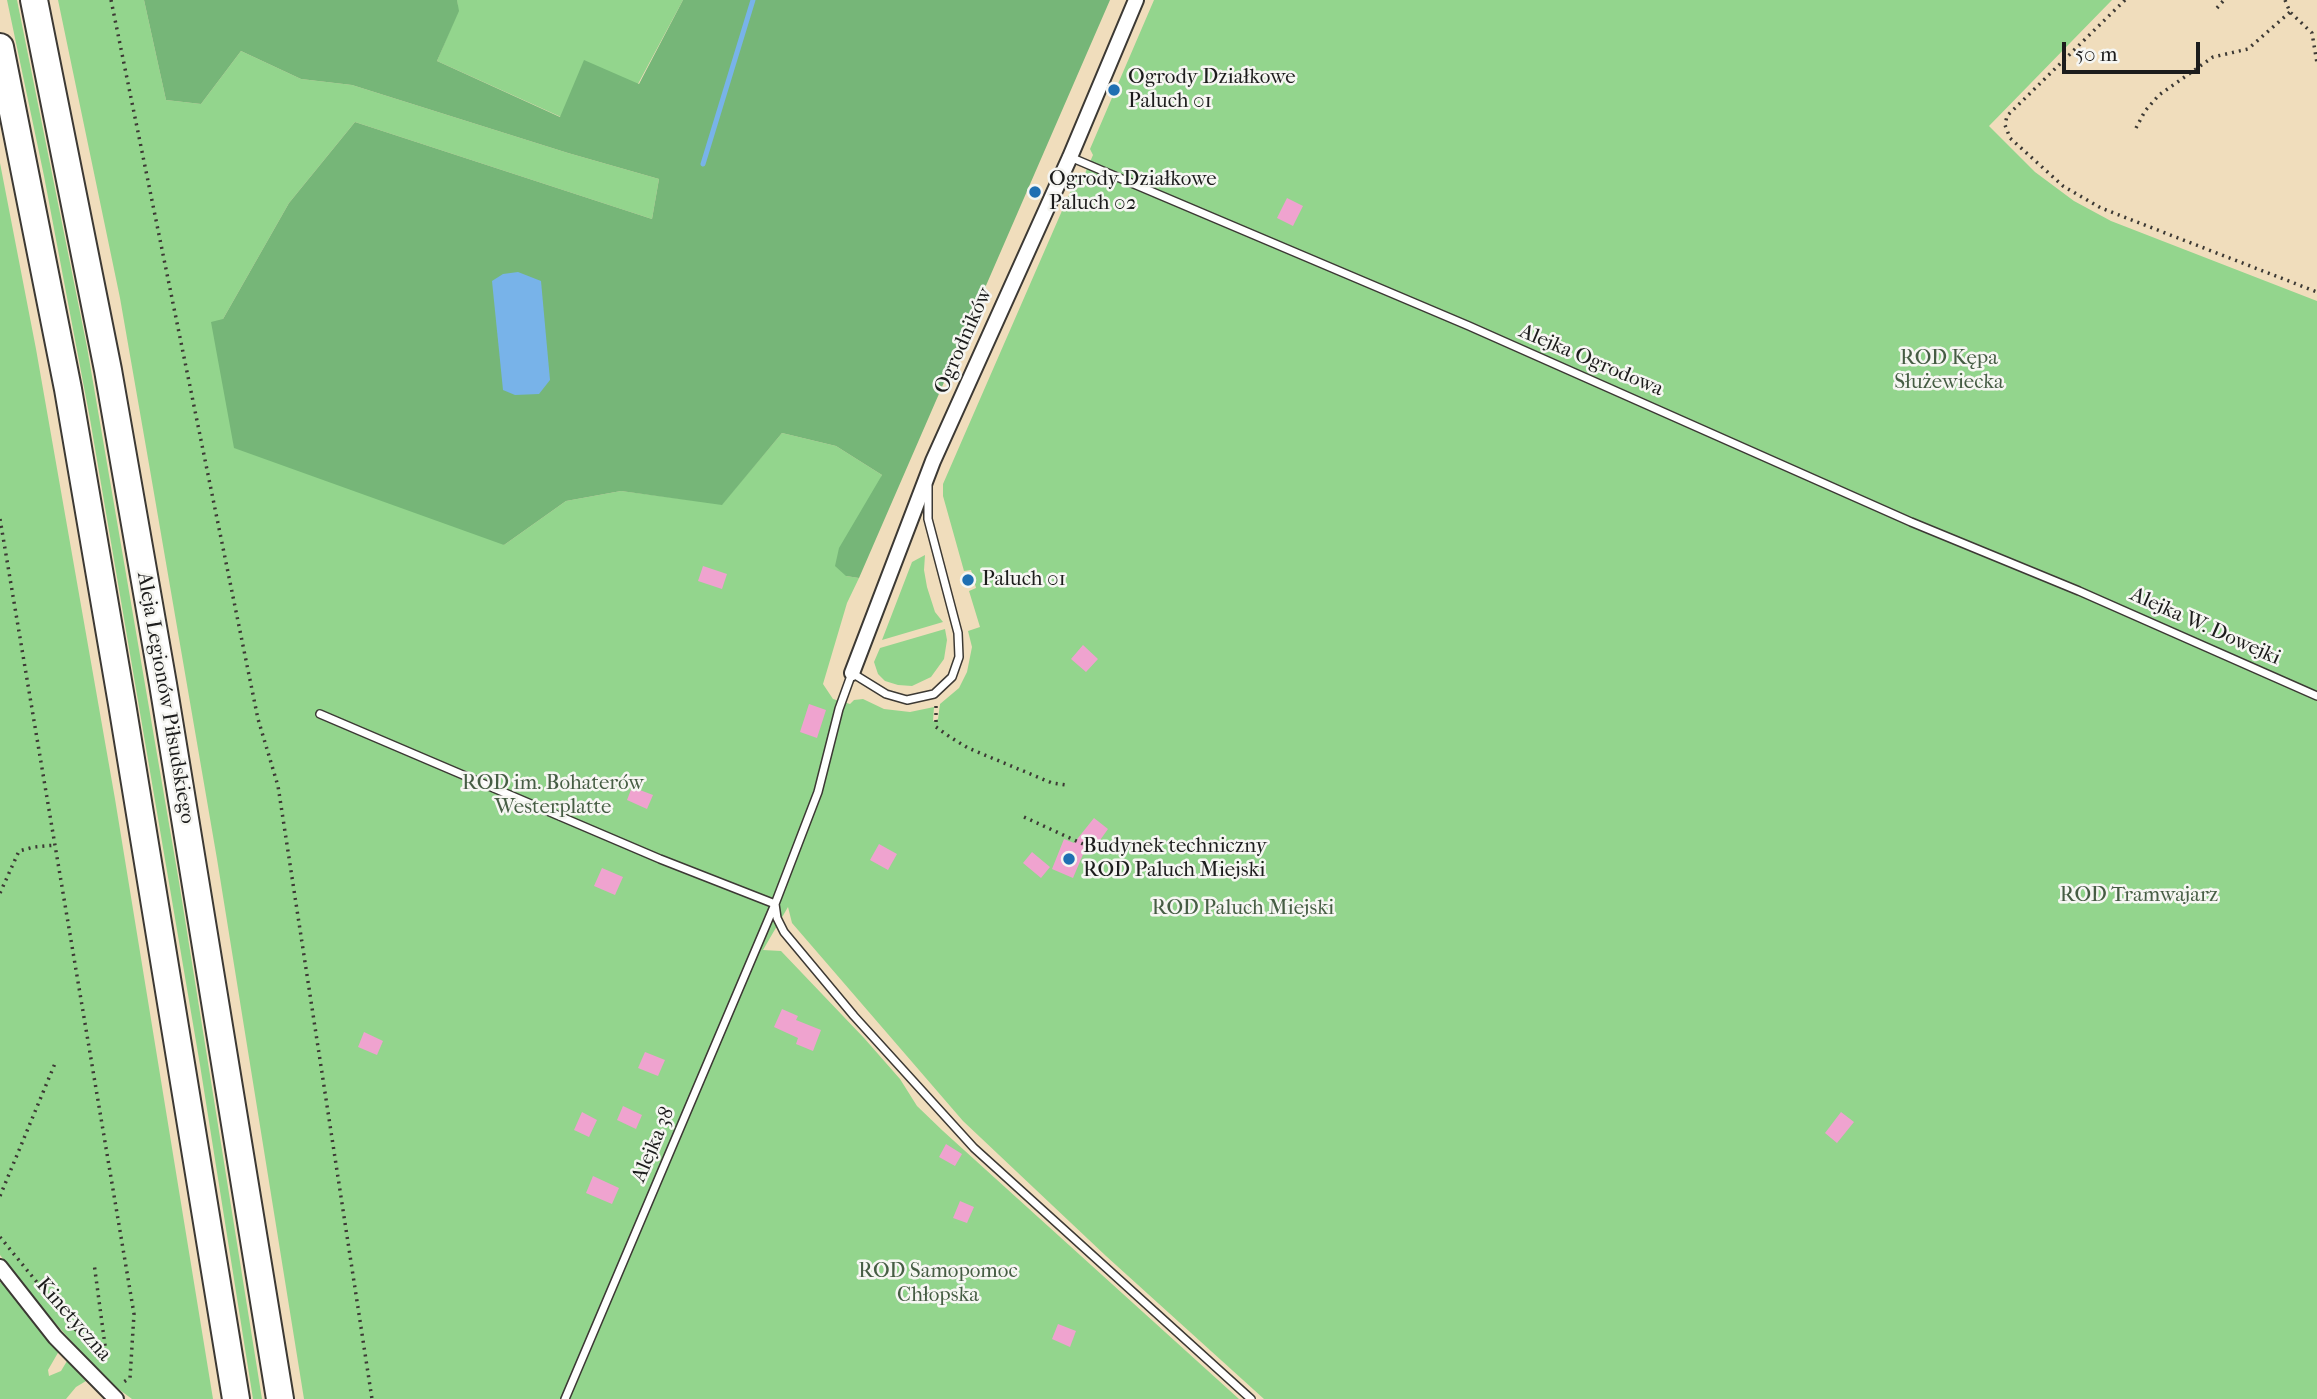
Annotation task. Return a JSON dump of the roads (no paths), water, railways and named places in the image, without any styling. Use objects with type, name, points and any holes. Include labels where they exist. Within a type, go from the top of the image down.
[{"type":"highway","name":"Aleja Legionów Piłsudskiego","points":[[34,0],[113,397],[163,684],[280,1399]]},
{"type":"highway","name":"Aleja Legionów Piłsudskiego","points":[[0,47],[70,402],[236,1399]]},
{"type":"street","name":"Ogrodników","points":[[852,673],[933,461],[1070,157],[1136,0]]},
{"type":"street","name":"Kinetyczna","points":[[0,1267],[55,1336],[113,1396]]},
{"type":"lane","name":"Alejka Ogrodowa","points":[[1070,157],[1653,407],[1911,522],[2079,591]]},
{"type":"lane","points":[[852,673],[886,694],[907,700],[934,694],[952,677],[959,657],[958,634],[928,519],[927,492],[933,461]]},
{"type":"lane","name":"Alejka W. Dowejki","points":[[2079,591],[2317,696]]},
{"type":"lane","name":"Ogrodników","points":[[841,704],[852,673]]},
{"type":"lane","name":"Alejka 38","points":[[565,1399],[775,904],[818,792],[841,704]]},
{"type":"lane","points":[[320,714],[648,854],[775,904],[777,918],[784,932],[854,1016],[974,1148],[1251,1399]]},
{"type":"water","points":[[518,272],[541,281],[550,380],[539,394],[515,395],[503,390],[492,281],[503,274]]},
{"type":"waterway","points":[[703,164],[753,0]]},
{"type":"place","name":"Ogrody Działkowe Paluch 01","points":[[1114,90]]},
{"type":"place","name":"Ogrody Działkowe Paluch 02","points":[[1035,192]]},
{"type":"place","name":"Paluch 01","points":[[968,580]]},
{"type":"place","name":"Budynek techniczny ROD Paluch Miejski","points":[[1069,859]]},
{"type":"park label","name":"ROD Kępa Służewiecka","points":[[1949,371]]},
{"type":"park label","name":"ROD im. Bohaterów Westerplatte","points":[[553,796]]},
{"type":"park label","name":"ROD Tramwajarz","points":[[2139,896]]},
{"type":"park label","name":"ROD Paluch Miejski","points":[[1243,909]]},
{"type":"park label","name":"ROD Samopomoc Chłopska","points":[[938,1284]]}]
